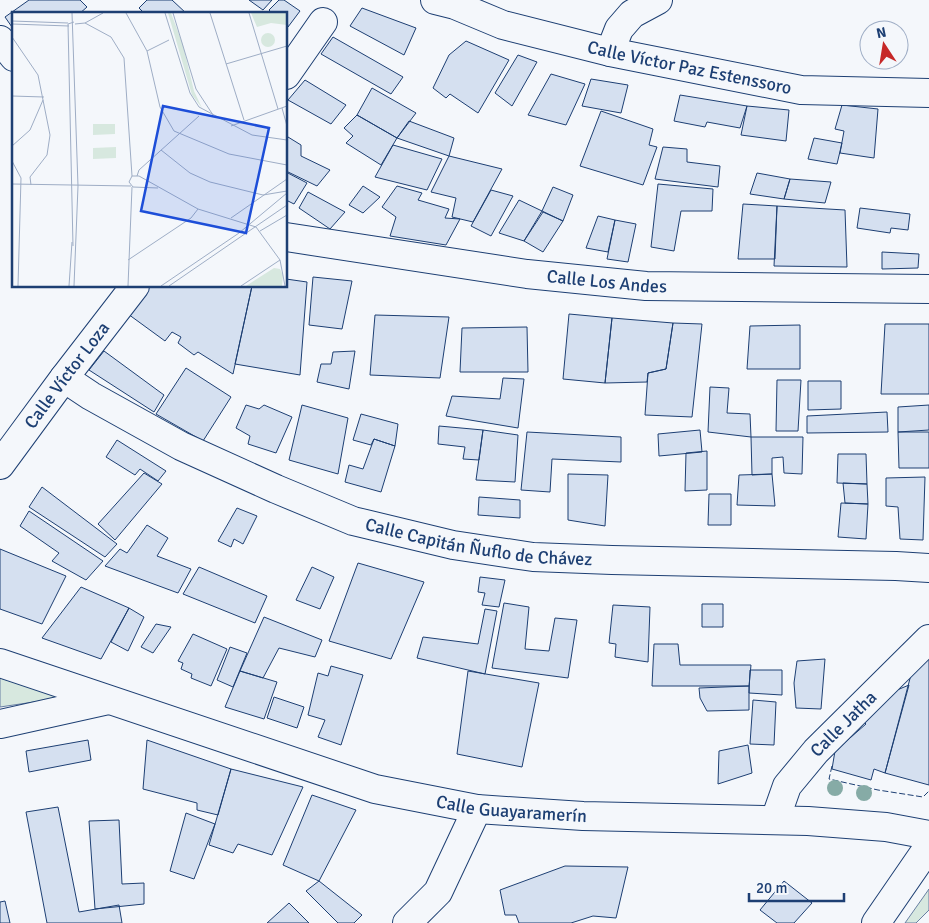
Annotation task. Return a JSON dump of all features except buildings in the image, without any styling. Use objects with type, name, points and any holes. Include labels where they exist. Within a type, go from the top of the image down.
[{"type":"street","points":[[610,52],[619,29],[632,14],[658,0]]},
{"type":"street","name":"Calle Víctor Paz Estenssoro","points":[[446,2],[503,25],[610,52],[801,90],[929,93]]},
{"type":"street","points":[[288,73],[323,22]]},
{"type":"street","points":[[0,40],[12,55]]},
{"type":"street","name":"Calle Los Andes","points":[[288,237],[527,274],[646,286],[929,289]]},
{"type":"street","name":"Calle Víctor Loza","points":[[0,465],[133,288]]},
{"type":"street","name":"Calle Capitán Ñuflo de Chávez","points":[[64,378],[91,396],[181,446],[276,489],[353,521],[452,545],[533,557],[929,568]]},
{"type":"street","name":"Calle Jatha","points":[[775,820],[787,786],[816,751],[929,639]]},
{"type":"street","name":"Calle Guayaramerín","points":[[0,663],[375,789],[477,809],[583,816],[808,821],[886,827],[929,836]]},
{"type":"street","points":[[0,724],[108,700]]},
{"type":"street","points":[[408,923],[438,892],[477,809]]},
{"type":"street","points":[[876,923],[929,846]]},
{"type":"shaded area","points":[[0,678],[56,695],[54,699],[0,707]]},
{"type":"shaded area","points":[[929,889],[929,910],[916,923],[905,923]]},
{"type":"fence","points":[[832,766],[829,779],[878,790],[923,797],[929,791]]}]
